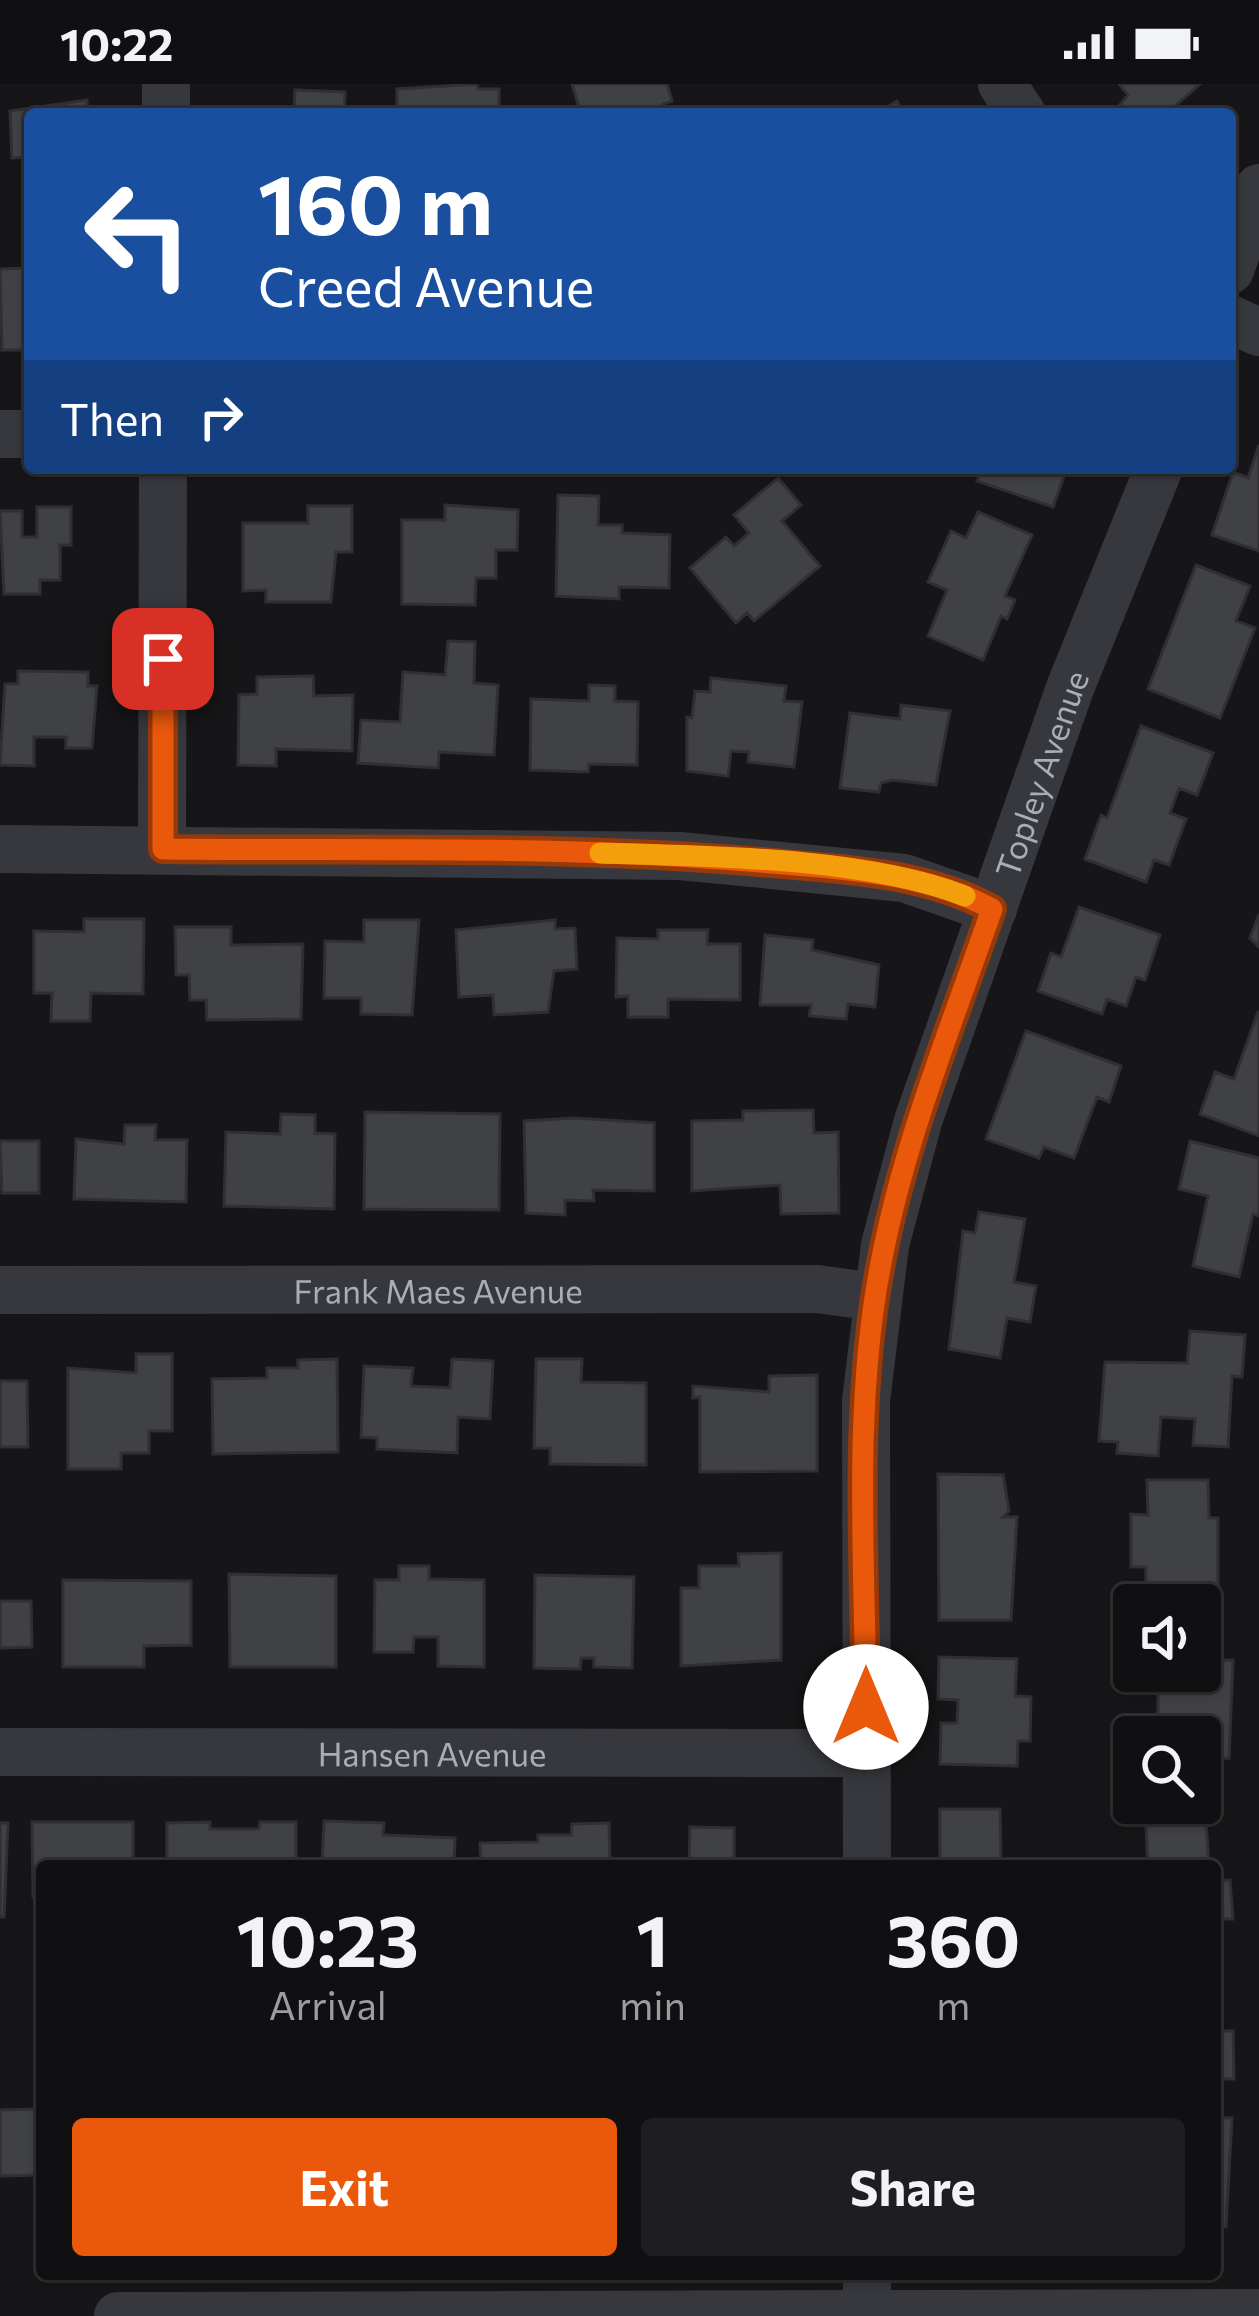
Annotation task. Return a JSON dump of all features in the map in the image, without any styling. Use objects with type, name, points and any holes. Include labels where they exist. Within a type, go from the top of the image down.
[{"type":"street","points":[[1236,253],[1259,188]]},
{"type":"street","points":[[163,474],[163,849]]},
{"type":"street","name":"Topley Avenue","points":[[867,1860],[865,1432],[876,1297],[908,1152],[1070,688],[1157,474]]},
{"type":"street","points":[[0,849],[572,852],[744,861],[904,878],[951,890],[992,909]]},
{"type":"street","name":"Frank Maes Avenue","points":[[0,1290],[817,1289],[876,1297]]},
{"type":"street","name":"Hansen Avenue","points":[[0,1752],[867,1753]]},
{"type":"street","points":[[867,2280],[867,2315]]},
{"type":"street","points":[[118,2316],[1259,2313]]},
{"type":"building","points":[[477,84],[478,89],[499,89],[499,108],[397,108],[397,89]]},
{"type":"building","points":[[572,84],[667,84],[672,101],[663,104],[664,108],[579,108]]},
{"type":"building","points":[[1119,84],[1200,84],[1173,108],[1117,108],[1128,95]]},
{"type":"building","points":[[295,90],[345,92],[344,108],[294,108]]},
{"type":"building","points":[[87,100],[88,108],[31,108]]},
{"type":"building","points":[[24,109],[24,157],[12,158],[10,111]]},
{"type":"building","points":[[24,268],[24,350],[2,350],[0,269]]},
{"type":"building","points":[[1259,445],[1259,551],[1212,535],[1232,474],[1248,478]]},
{"type":"building","points":[[979,474],[1065,474],[1053,507],[977,481]]},
{"type":"building","points":[[778,478],[801,505],[782,521],[820,566],[754,621],[747,613],[736,623],[690,568],[726,537],[734,546],[749,533],[734,515]]},
{"type":"building","points":[[558,495],[599,496],[598,525],[622,525],[622,533],[670,535],[669,588],[619,587],[619,599],[556,596]]},
{"type":"building","points":[[445,505],[518,510],[517,550],[496,550],[496,578],[476,578],[475,605],[402,604],[402,520],[445,520]]},
{"type":"building","points":[[308,506],[352,506],[352,552],[336,552],[331,602],[266,602],[266,590],[243,591],[243,523],[308,523]]},
{"type":"building","points":[[37,507],[71,507],[71,545],[60,545],[60,580],[40,580],[40,594],[4,594],[0,511],[22,511],[22,537],[37,537]]},
{"type":"building","points":[[978,512],[1032,535],[1005,596],[1015,600],[1007,619],[1001,616],[983,660],[928,636],[947,590],[928,582],[951,531],[966,538]]},
{"type":"building","points":[[1196,565],[1250,586],[1236,621],[1255,628],[1220,718],[1148,689]]},
{"type":"building","points":[[448,641],[475,642],[474,683],[498,685],[494,755],[439,752],[438,768],[358,763],[361,720],[400,722],[403,672],[445,675]]},
{"type":"building","points":[[18,671],[88,672],[88,686],[97,686],[92,748],[66,748],[66,737],[34,737],[34,766],[0,765],[5,684],[18,684]]},
{"type":"building","points":[[313,676],[314,696],[353,695],[352,751],[276,749],[276,766],[238,765],[239,695],[257,694],[257,677]]},
{"type":"building","points":[[711,678],[786,686],[784,701],[802,702],[794,767],[748,762],[749,752],[731,751],[728,776],[687,771],[687,717],[692,718],[695,691],[710,692]]},
{"type":"building","points":[[589,685],[615,686],[615,701],[638,702],[637,765],[589,764],[588,772],[530,770],[531,699],[589,701]]},
{"type":"building","points":[[901,705],[950,711],[936,785],[893,780],[881,783],[879,792],[840,788],[850,713],[900,719]]},
{"type":"building","points":[[1141,726],[1213,753],[1197,795],[1179,788],[1170,813],[1186,819],[1169,865],[1154,860],[1146,882],[1085,859],[1101,815],[1107,818]]},
{"type":"building","points":[[1079,907],[1160,935],[1145,980],[1136,977],[1126,1006],[1107,999],[1102,1014],[1038,991],[1051,953],[1061,957]]},
{"type":"building","points":[[1259,914],[1259,947],[1250,938]]},
{"type":"building","points":[[84,919],[144,919],[143,994],[91,993],[90,1021],[51,1021],[52,993],[34,993],[34,931],[84,932]]},
{"type":"building","points":[[364,920],[419,920],[412,1015],[361,1014],[361,998],[324,998],[325,941],[364,942]]},
{"type":"building","points":[[555,920],[555,929],[575,928],[577,969],[554,971],[548,1012],[494,1015],[493,995],[459,997],[456,930]]},
{"type":"building","points":[[175,927],[231,927],[231,945],[303,944],[301,1019],[207,1020],[206,1000],[190,1000],[189,975],[176,975]]},
{"type":"building","points":[[658,930],[708,930],[707,944],[740,944],[740,1000],[668,999],[668,1017],[628,1017],[628,996],[616,997],[617,938],[658,939]]},
{"type":"building","points":[[765,935],[813,940],[812,950],[879,965],[875,1007],[848,1004],[846,1019],[809,1016],[811,1005],[760,1005]]},
{"type":"building","points":[[1258,1012],[1259,1136],[1200,1114],[1215,1072],[1234,1079]]},
{"type":"building","points":[[1026,1031],[1121,1066],[1109,1102],[1097,1097],[1074,1158],[1044,1147],[1039,1158],[986,1139]]},
{"type":"building","points":[[813,1110],[814,1133],[838,1132],[839,1213],[781,1214],[780,1185],[692,1191],[692,1121],[743,1120],[743,1111]]},
{"type":"building","points":[[365,1112],[500,1114],[499,1210],[364,1209]]},
{"type":"building","points":[[281,1114],[315,1115],[315,1133],[335,1134],[334,1209],[224,1206],[226,1132],[280,1134]]},
{"type":"building","points":[[575,1118],[654,1123],[654,1191],[593,1190],[594,1201],[565,1200],[565,1215],[526,1213],[524,1121]]},
{"type":"building","points":[[125,1125],[156,1125],[155,1140],[187,1140],[186,1202],[74,1199],[76,1139],[124,1144]]},
{"type":"building","points":[[0,1141],[39,1141],[39,1193],[2,1193]]},
{"type":"building","points":[[1190,1141],[1259,1158],[1259,1216],[1253,1214],[1239,1277],[1193,1266],[1208,1196],[1179,1189]]},
{"type":"building","points":[[979,1212],[1025,1219],[1014,1282],[1036,1286],[1030,1322],[1007,1318],[1000,1358],[949,1349],[963,1231],[975,1233]]},
{"type":"building","points":[[1190,1331],[1245,1335],[1242,1377],[1232,1376],[1228,1447],[1193,1445],[1195,1419],[1161,1417],[1158,1456],[1117,1453],[1118,1442],[1099,1441],[1105,1362],[1187,1363]]},
{"type":"building","points":[[136,1354],[172,1354],[172,1431],[149,1431],[149,1453],[121,1453],[121,1469],[68,1469],[68,1368],[136,1373]]},
{"type":"building","points":[[337,1359],[338,1452],[213,1454],[212,1379],[267,1378],[267,1368],[298,1368],[298,1360]]},
{"type":"building","points":[[452,1359],[493,1361],[490,1419],[458,1417],[457,1453],[377,1449],[377,1438],[361,1437],[364,1366],[413,1368],[411,1386],[450,1388]]},
{"type":"building","points":[[536,1359],[582,1359],[581,1382],[646,1383],[646,1465],[550,1464],[550,1448],[534,1448]]},
{"type":"building","points":[[817,1375],[817,1471],[700,1472],[700,1397],[693,1398],[693,1386],[769,1392],[769,1376]]},
{"type":"building","points":[[0,1381],[27,1381],[28,1447],[0,1447]]},
{"type":"building","points":[[938,1474],[1003,1475],[1009,1511],[1003,1517],[1017,1517],[1011,1620],[939,1620]]},
{"type":"building","points":[[1147,1480],[1208,1480],[1209,1518],[1218,1518],[1218,1584],[1146,1584],[1146,1567],[1131,1567],[1131,1514],[1148,1515]]},
{"type":"building","points":[[781,1553],[781,1660],[681,1666],[681,1588],[699,1588],[699,1566],[739,1566],[738,1554]]},
{"type":"building","points":[[399,1566],[429,1566],[429,1579],[484,1580],[484,1667],[438,1666],[438,1637],[414,1637],[413,1652],[374,1652],[375,1580],[399,1580]]},
{"type":"building","points":[[229,1574],[336,1576],[336,1667],[230,1667]]},
{"type":"building","points":[[535,1575],[634,1577],[632,1668],[594,1667],[594,1658],[581,1658],[580,1669],[534,1668]]},
{"type":"building","points":[[63,1580],[191,1581],[191,1645],[144,1646],[144,1667],[63,1667]]},
{"type":"building","points":[[0,1601],[31,1601],[32,1647],[0,1648]]},
{"type":"building","points":[[939,1657],[1017,1659],[1015,1696],[1031,1697],[1030,1741],[1018,1741],[1017,1766],[940,1764],[941,1723],[957,1723],[958,1700],[938,1699]]},
{"type":"building","points":[[1221,1660],[1233,1660],[1229,1758],[1221,1758],[1221,1716],[1158,1716],[1158,1692],[1221,1692]]},
{"type":"building","points":[[940,1809],[1000,1809],[1001,1860],[940,1860]]},
{"type":"building","points":[[324,1821],[384,1823],[383,1835],[455,1838],[454,1860],[322,1860]]},
{"type":"building","points":[[32,1822],[133,1822],[133,1860],[36,1860],[33,1897]]},
{"type":"building","points":[[210,1822],[210,1829],[259,1829],[260,1822],[296,1822],[296,1860],[167,1860],[167,1823]]},
{"type":"building","points":[[0,1823],[8,1823],[4,1917],[0,1917]]},
{"type":"building","points":[[609,1823],[610,1860],[481,1860],[480,1843],[538,1842],[538,1835],[571,1835],[572,1824]]},
{"type":"building","points":[[1206,1824],[1209,1860],[1148,1860],[1146,1826]]},
{"type":"building","points":[[690,1827],[734,1828],[734,1860],[689,1860]]},
{"type":"building","points":[[1230,1880],[1233,1919],[1221,1919],[1221,1881]]},
{"type":"building","points":[[1221,2031],[1233,2031],[1234,2079],[1221,2079]]},
{"type":"building","points":[[36,2086],[36,2175],[0,2176],[0,2110],[35,2109]]},
{"type":"building","points":[[1221,2118],[1232,2118],[1226,2227],[1221,2227]]},
{"type":"slow traffic","points":[[600,853],[857,872],[928,883],[965,896]]},
{"type":"route","points":[[163,659],[163,849],[572,852],[712,859],[904,878],[951,890],[992,909],[908,1152],[879,1272],[865,1432],[866,1707]]}]
